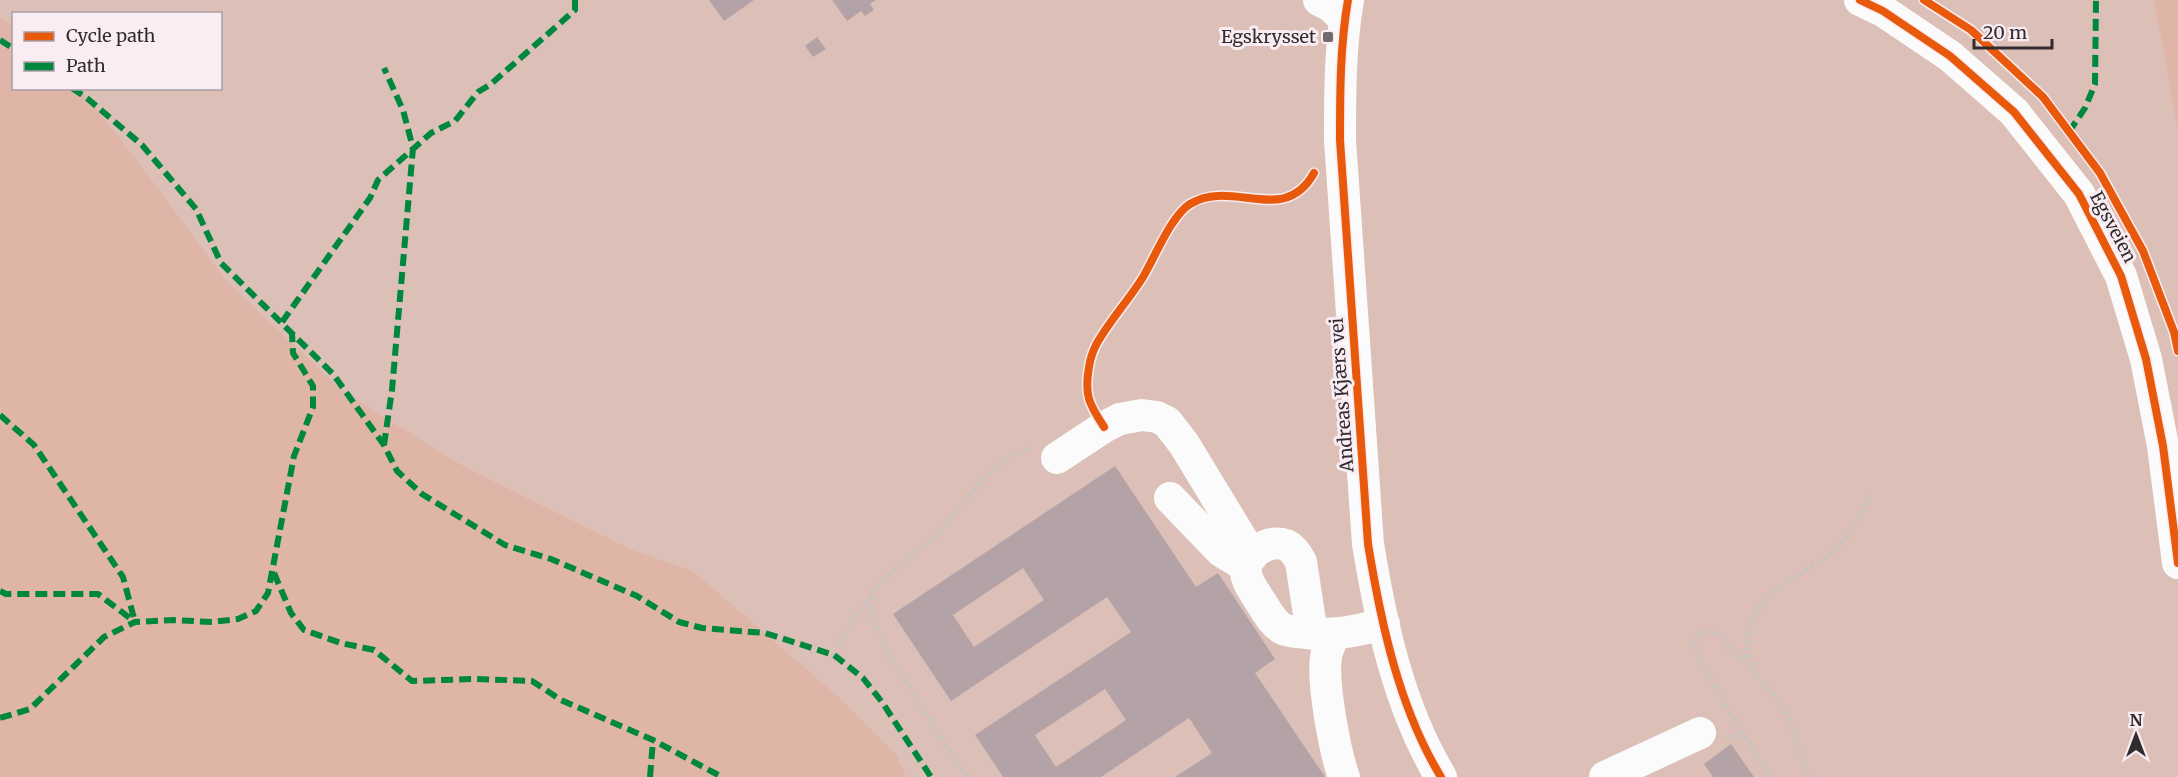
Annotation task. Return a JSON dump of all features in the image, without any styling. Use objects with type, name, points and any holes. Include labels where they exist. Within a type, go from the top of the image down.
[{"type":"street","name":"Andreas Kjærs vei","points":[[1319,0],[1332,8],[1346,10],[1340,95],[1340,140],[1369,553],[1384,624],[1409,708],[1441,777]]},
{"type":"street","name":"Egsveien","points":[[1860,0],[1882,11],[1950,56],[2014,112],[2079,194],[2121,276],[2146,359],[2163,446],[2178,563]]},
{"type":"street","points":[[1048,450],[1120,419],[1142,415],[1157,417],[1167,422],[1184,444],[1249,561]]},
{"type":"street","points":[[1170,498],[1221,551],[1249,561]]},
{"type":"street","points":[[1344,777],[1336,753],[1326,682],[1323,634],[1303,568],[1296,553],[1284,544],[1262,547],[1249,561],[1247,576],[1251,587],[1274,622],[1283,629],[1323,634],[1384,624]]},
{"type":"street","points":[[1612,776],[1700,733]]},
{"type":"path","points":[[834,655],[853,618],[879,582],[937,535],[993,466],[1048,450]]},
{"type":"path","points":[[1810,777],[1793,728],[1780,705],[1758,679],[1749,656],[1747,640],[1750,622],[1759,605],[1776,590],[1833,551],[1849,534],[1871,493]]},
{"type":"path","points":[[870,597],[872,614],[890,658],[968,777]]},
{"type":"path","points":[[1749,656],[1736,655],[1722,635],[1705,631],[1696,636],[1694,647],[1701,665],[1770,777]]},
{"type":"shaded area","points":[[0,0],[2178,0],[2178,777],[0,777]]},
{"type":"shaded area","points":[[2154,0],[2178,0],[2178,130]]},
{"type":"shaded area","points":[[0,17],[12,24],[12,90],[81,90],[136,159],[229,284],[344,392],[468,469],[630,549],[694,572],[841,699],[897,756],[906,777],[0,777]]},
{"type":"building","points":[[709,0],[754,0],[724,21]]},
{"type":"building","points":[[832,0],[876,0],[870,4],[874,10],[865,16],[861,11],[847,21]]},
{"type":"building","points":[[817,37],[826,49],[813,57],[805,46]]},
{"type":"building","points":[[1115,466],[1196,587],[1218,573],[1275,659],[1255,673],[1325,777],[1175,777],[1212,753],[1189,718],[1101,777],[1003,777],[975,735],[1131,632],[1107,597],[951,701],[893,614]],"holes":[[[1023,568],[1044,600],[974,647],[953,615]],[[1105,689],[1126,720],[1056,767],[1035,735]]]},
{"type":"building","points":[[1731,744],[1754,777],[1713,777],[1704,764]]},
{"type":"marked path","points":[[282,322],[370,198],[378,180],[431,133],[455,121],[478,92],[491,84],[575,10],[575,0]]},
{"type":"marked path","points":[[2069,132],[2085,108],[2095,84],[2096,0]]},
{"type":"marked path","points":[[0,40],[12,48]]},
{"type":"marked path","points":[[384,68],[403,110],[413,148],[392,390],[384,445]]},
{"type":"marked path","points":[[75,90],[142,145],[196,209],[221,263],[333,374],[384,445],[397,471],[422,494],[505,545],[551,559],[637,596],[679,622],[702,628],[765,633],[834,655],[863,678],[882,702],[931,777]]},
{"type":"marked path","points":[[0,718],[30,709],[104,637],[135,622],[173,620],[212,622],[238,619],[256,611],[268,593],[294,456],[313,407],[313,386],[293,353],[292,333]]},
{"type":"marked path","points":[[0,415],[34,445],[123,577],[135,622]]},
{"type":"marked path","points":[[274,573],[291,613],[304,630],[341,643],[374,650],[412,681],[475,679],[532,681],[561,700],[653,740],[722,777]]},
{"type":"marked path","points":[[0,591],[6,594],[98,594],[135,622]]},
{"type":"marked path","points":[[650,777],[653,740]]},
{"type":"cycle path","points":[[1348,0],[1342,52],[1340,140],[1368,544],[1379,604],[1403,694],[1426,750],[1441,777]]},
{"type":"cycle path","points":[[1860,0],[1883,11],[1950,56],[2014,112],[2079,194],[2121,276],[2146,359],[2163,446],[2178,563]]},
{"type":"cycle path","points":[[1924,0],[1971,30],[2043,97],[2100,173],[2143,251],[2174,332],[2178,351]]},
{"type":"cycle path","points":[[1104,427],[1089,399],[1087,385],[1089,364],[1096,345],[1143,277],[1176,218],[1190,204],[1206,197],[1273,200],[1288,197],[1302,189],[1314,173]]},
{"type":"place","name":"Egskrysset","points":[[1328,37]]}]
